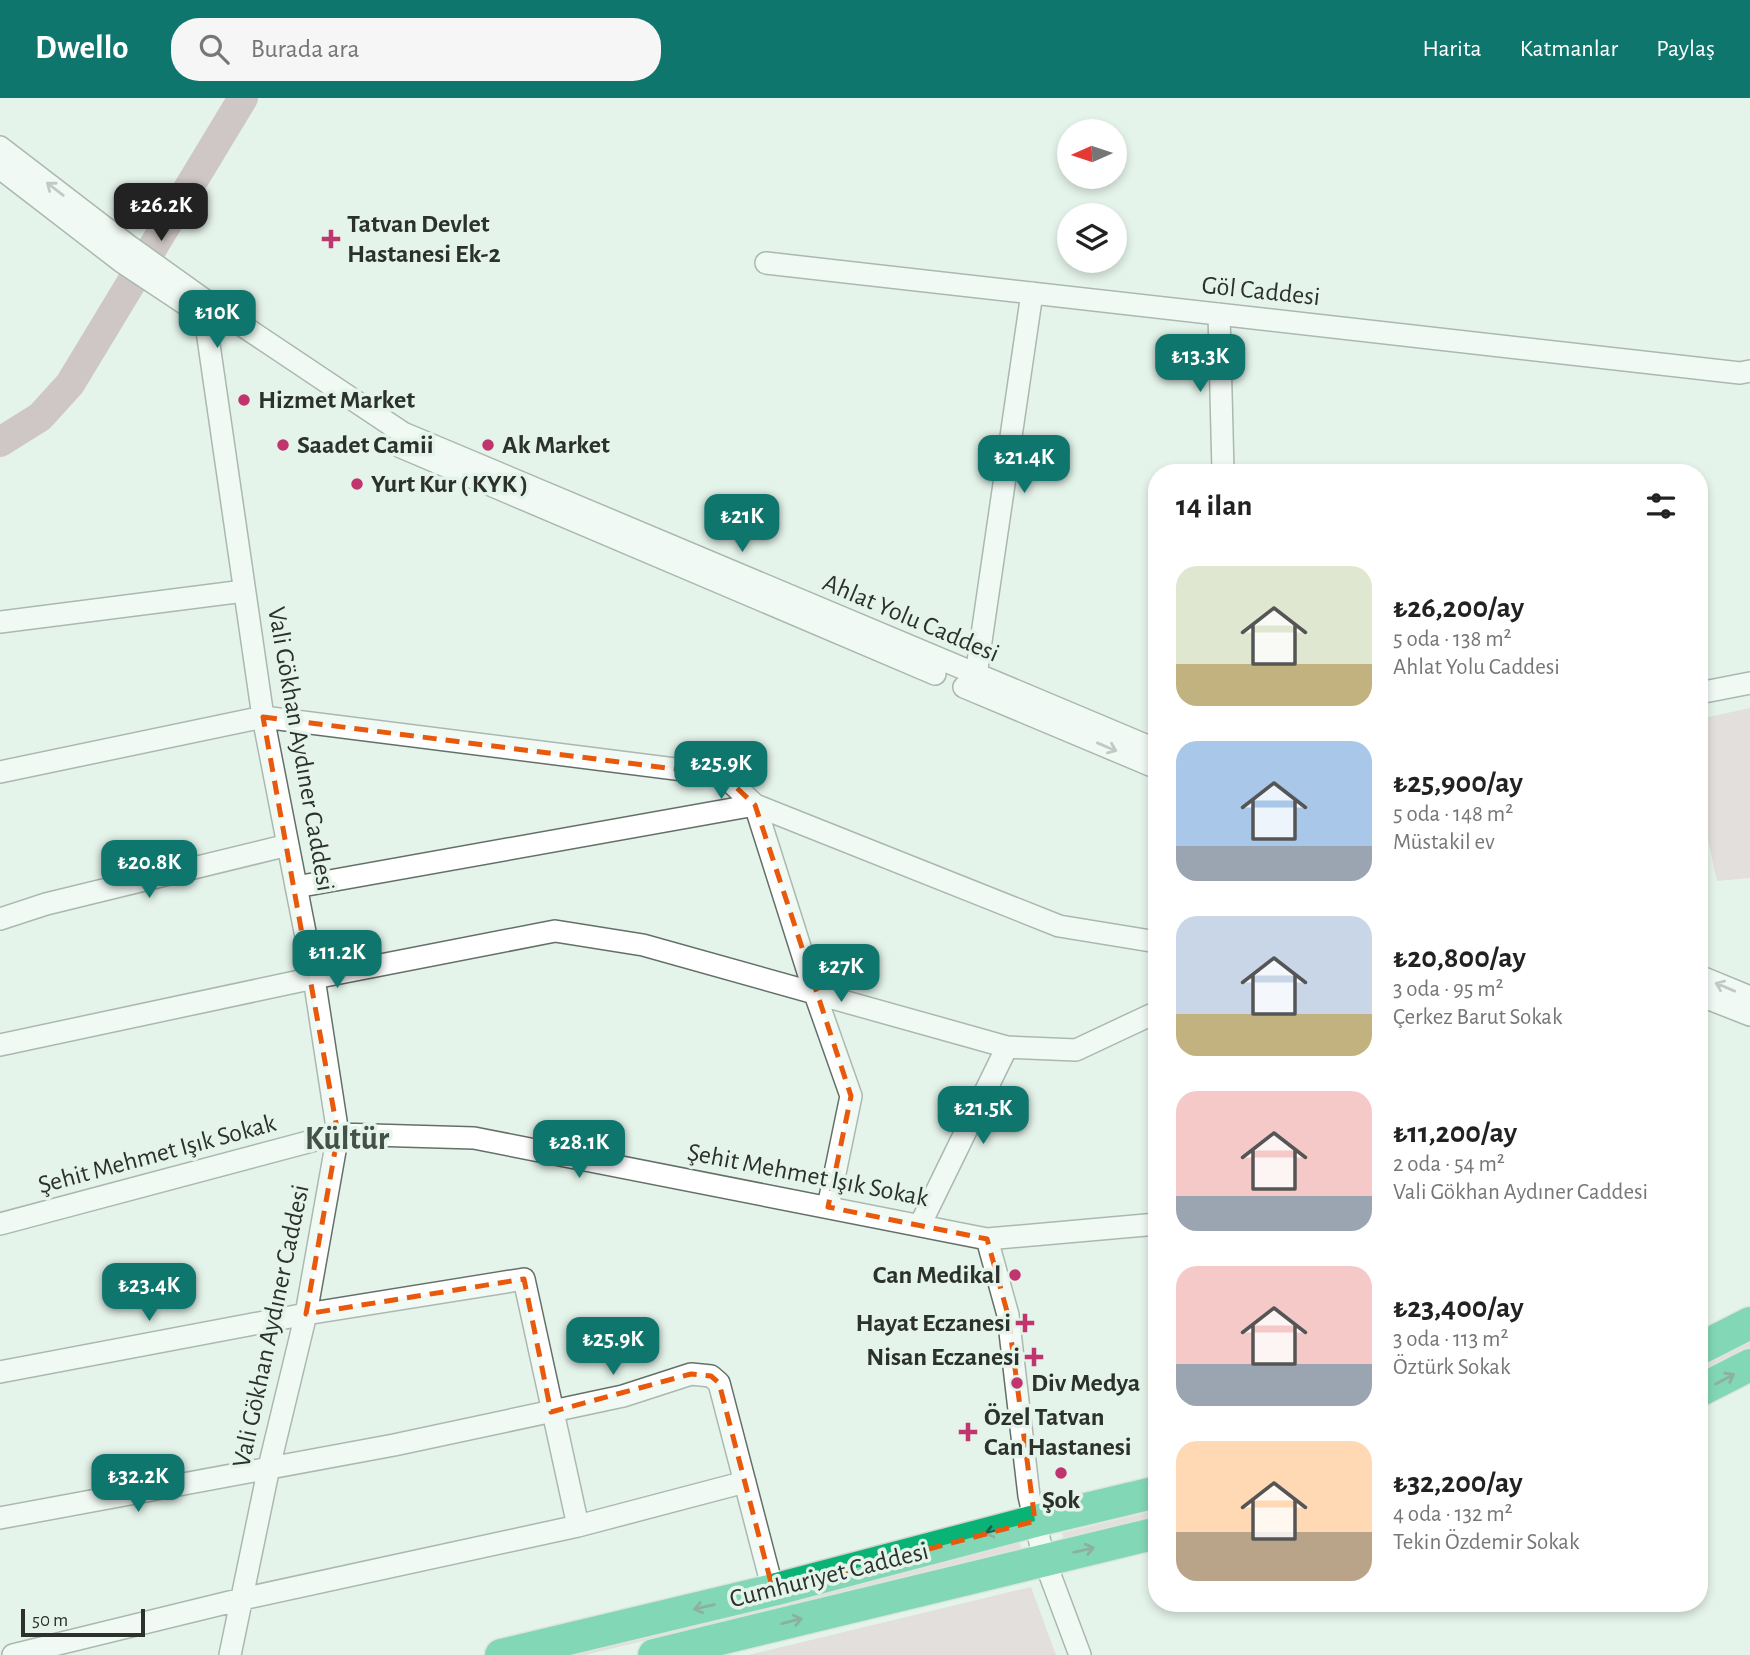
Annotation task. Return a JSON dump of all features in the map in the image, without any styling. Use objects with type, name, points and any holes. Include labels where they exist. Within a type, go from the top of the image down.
[{"type":"highway","points":[[1708,1341],[1750,1323]]},
{"type":"highway","points":[[1708,1386],[1750,1365]]},
{"type":"highway","name":"Cumhuriyet Caddesi","points":[[500,1655],[773,1590],[1148,1494]]},
{"type":"highway","name":"Cumhuriyet Caddesi","points":[[654,1655],[1148,1535]]},
{"type":"street","name":"Ahlat Yolu Caddesi","points":[[0,147],[125,254]]},
{"type":"street","name":"Ahlat Yolu Caddesi","points":[[0,168],[399,447],[702,568],[975,683],[1148,764]]},
{"type":"street","name":"Göl Caddesi","points":[[766,264],[1741,373],[1750,371]]},
{"type":"street","points":[[975,683],[1032,293]]},
{"type":"street","name":"Vali Gökhan Aydıner Caddesi","points":[[209,312],[244,591],[263,717],[314,978],[338,1134],[306,1314],[269,1467],[230,1655]]},
{"type":"street","points":[[1219,314],[1223,464]]},
{"type":"street","points":[[0,622],[244,591]]},
{"type":"street","name":"Ahlat Yolu Caddesi","points":[[975,683],[1148,747]]},
{"type":"street","points":[[1708,691],[1750,683]]},
{"type":"street","points":[[0,772],[263,717],[723,775],[755,805],[1059,926],[1148,941]]},
{"type":"street","points":[[296,887],[755,805]]},
{"type":"street","points":[[755,805],[815,994],[851,1096],[828,1207]]},
{"type":"street","points":[[0,919],[46,904],[288,845]]},
{"type":"street","points":[[0,1045],[314,978],[555,931],[643,945],[1007,1047],[1076,1050],[1148,1016]]},
{"type":"street","points":[[1708,980],[1750,997]]},
{"type":"street","points":[[1708,999],[1750,1015]]},
{"type":"street","points":[[920,1226],[1007,1047]]},
{"type":"street","name":"Şehit Mehmet Işık Sokak","points":[[0,1224],[338,1134],[474,1138],[987,1238],[1148,1225]]},
{"type":"street","points":[[987,1238],[1008,1315],[1029,1496],[1044,1559],[1080,1655]]},
{"type":"street","points":[[0,1372],[306,1314],[524,1279],[551,1412],[578,1525]]},
{"type":"street","points":[[0,1518],[394,1445],[624,1396],[691,1374],[711,1376],[719,1383],[773,1590]]},
{"type":"street","points":[[13,1655],[242,1600],[578,1525],[745,1482]]},
{"type":"highlighted area","points":[[263,717],[723,775],[755,805],[851,1096],[828,1207],[987,1239],[1008,1315],[1035,1521],[773,1590],[719,1383],[711,1376],[691,1374],[551,1412],[524,1279],[306,1314],[338,1134]]},
{"type":"shaded area","points":[[1750,708],[1750,878],[1717,881],[1708,840],[1708,717]]},
{"type":"shaded area","points":[[1750,1340],[1750,1351],[1708,1371],[1708,1360]]},
{"type":"shaded area","points":[[1148,1512],[1148,1521],[1064,1541],[1062,1533]]},
{"type":"shaded area","points":[[1019,1540],[1022,1550],[585,1655],[547,1655]]},
{"type":"shaded area","points":[[1031,1587],[1056,1655],[748,1655]]},
{"type":"waterway","points":[[0,442],[40,417],[70,384],[243,98]]},
{"type":"place","name":"Tatvan Devlet Hastanesi Ek-2","points":[[331,239]]},
{"type":"place","name":"Hizmet Market","points":[[244,400]]},
{"type":"place","name":"Saadet Camii","points":[[283,445]]},
{"type":"place","name":"Ak Market","points":[[488,445]]},
{"type":"place","name":"Yurt Kur ( KYK )","points":[[357,484]]},
{"type":"place","name":"Can Medikal","points":[[1015,1275]]},
{"type":"place","name":"Hayat Eczanesi","points":[[1025,1323]]},
{"type":"place","name":"Nisan Eczanesi","points":[[1034,1357]]},
{"type":"place","name":"Div Medya","points":[[1017,1383]]},
{"type":"place","name":"Özel Tatvan Can Hastanesi","points":[[968,1432]]},
{"type":"place","name":"Şok","points":[[1061,1473]]},
{"type":"district","name":"Kültür","points":[[347,1139]]}]
